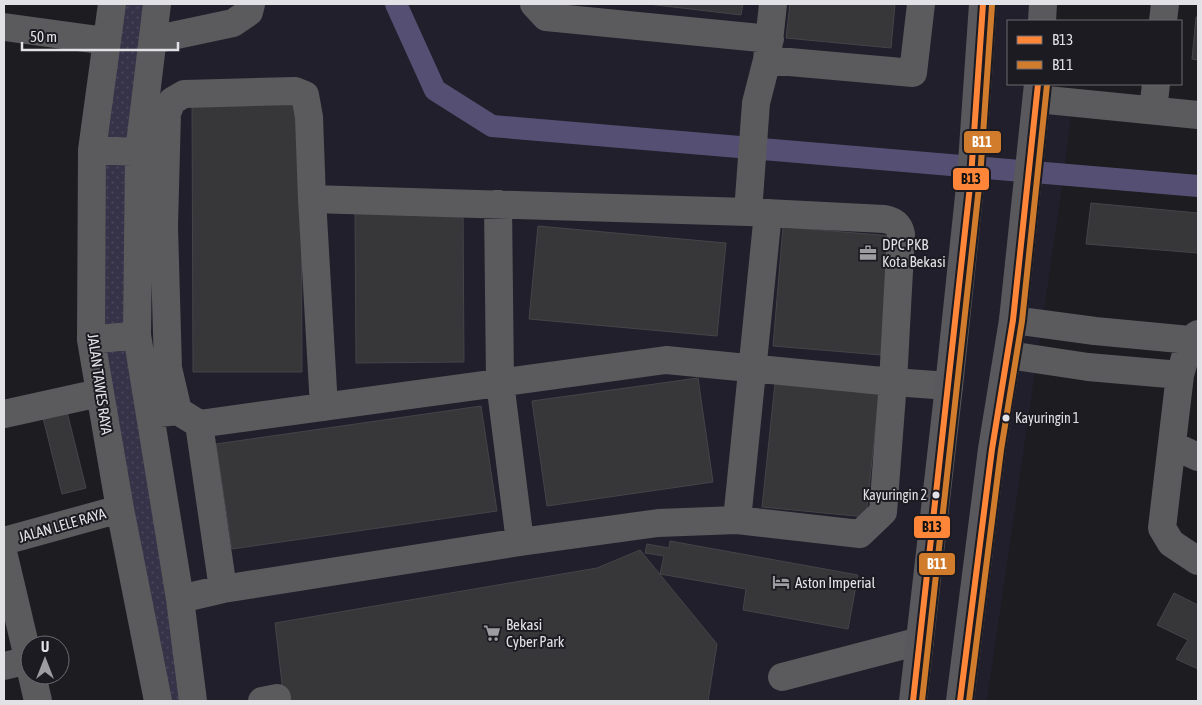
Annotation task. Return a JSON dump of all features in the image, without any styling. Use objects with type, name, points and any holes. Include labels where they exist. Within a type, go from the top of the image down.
[{"type":"highway","points":[[913,701],[971,177],[983,4]]},
{"type":"highway","points":[[1042,20],[1043,4]]},
{"type":"highway","points":[[960,701],[992,449],[1014,320],[1038,91]]},
{"type":"street","name":"JALAN TAWES RAYA","points":[[112,4],[92,150],[91,340],[120,509],[158,701]]},
{"type":"street","points":[[158,4],[139,152],[137,335],[180,599],[187,699]]},
{"type":"street","points":[[153,40],[233,24],[248,12],[251,4]]},
{"type":"street","points":[[534,4],[546,17],[913,73],[921,4]]},
{"type":"street","points":[[737,520],[752,368],[758,213],[752,160],[756,103],[768,50],[773,4]]},
{"type":"street","points":[[1163,20],[1165,4]]},
{"type":"street","points":[[4,27],[106,41]]},
{"type":"street","points":[[1153,110],[1156,85]]},
{"type":"street","points":[[223,589],[188,417],[168,368],[164,236],[167,114],[172,101],[184,94],[295,91],[304,93],[307,98],[310,117],[312,199],[324,407]]},
{"type":"street","points":[[1038,91],[1153,110],[1198,115]]},
{"type":"street","points":[[92,150],[139,152]]},
{"type":"street","points":[[180,599],[223,589],[520,542],[658,523],[737,520],[860,534],[882,512],[893,382],[901,234],[897,224],[892,220],[758,213],[312,199]]},
{"type":"street","points":[[498,204],[500,382],[520,542]]},
{"type":"street","points":[[1014,320],[1095,330],[1194,337],[1180,375],[1162,528],[1172,544],[1198,561]]},
{"type":"street","points":[[91,340],[137,335]]},
{"type":"street","points":[[1008,356],[1180,375]]},
{"type":"street","points":[[150,414],[188,417],[324,407],[666,360],[949,386]]},
{"type":"street","points":[[4,414],[99,392]]},
{"type":"street","points":[[1172,445],[1198,457]]},
{"type":"street","name":"JALAN LELE RAYA","points":[[4,542],[120,509]]},
{"type":"street","points":[[4,556],[20,645]]},
{"type":"street","points":[[782,677],[920,641]]},
{"type":"street","points":[[31,685],[38,701]]},
{"type":"shaded area","points":[[112,4],[157,4],[137,335],[193,701],[158,701],[99,393],[92,151]]},
{"type":"shaded area","points":[[157,4],[1043,4],[1042,20],[1007,20],[1007,85],[1040,85],[1073,102],[987,701],[193,701],[137,335]]},
{"type":"building","points":[[648,4],[743,4],[741,15]]},
{"type":"building","points":[[790,4],[895,4],[891,48],[786,38]]},
{"type":"building","points":[[1196,17],[1198,17],[1198,60],[1192,59]]},
{"type":"building","points":[[192,98],[301,98],[302,372],[193,372]]},
{"type":"building","points":[[1091,203],[1198,213],[1198,253],[1086,244]]},
{"type":"building","points":[[463,208],[464,362],[356,363],[355,209]]},
{"type":"building","points":[[538,226],[726,243],[717,336],[529,319]]},
{"type":"building","points":[[783,227],[892,236],[881,355],[773,346]]},
{"type":"building","points":[[698,378],[713,482],[547,506],[532,401]]},
{"type":"building","points":[[775,383],[879,394],[866,517],[762,507]]},
{"type":"building","points":[[481,406],[497,511],[232,549],[216,444]]},
{"type":"building","points":[[67,412],[86,488],[62,494],[43,418]]},
{"type":"building","name":"Aston Imperial","points":[[670,541],[858,575],[848,629],[743,610],[746,589],[660,574],[664,556],[645,553],[647,544],[669,548]]},
{"type":"building","name":"Bekasi Cyber Park","points":[[640,550],[717,644],[708,701],[284,701],[275,623],[597,568]]},
{"type":"building","points":[[1174,593],[1198,605],[1198,669],[1176,659],[1188,640],[1157,625]]},
{"type":"waterway","points":[[396,4],[435,90],[492,126],[1198,186]]},
{"type":"transit line","name":"B13","points":[[913,701],[971,177],[983,4]]},
{"type":"transit line","name":"B11","points":[[922,701],[980,178],[992,5]]},
{"type":"transit line","name":"B13","points":[[960,701],[992,449],[1013,320],[1038,85]]},
{"type":"transit line","name":"B11","points":[[969,701],[1001,450],[1022,321],[1047,85]]},
{"type":"place","name":"DPC PKB Kota Bekasi","points":[[868,253]]},
{"type":"place","name":"Kayuringin 1","points":[[1006,418]]},
{"type":"place","name":"Kayuringin 2","points":[[936,495]]},
{"type":"place","name":"Aston Imperial","points":[[781,582]]},
{"type":"place","name":"Bekasi Cyber Park","points":[[492,633]]}]
